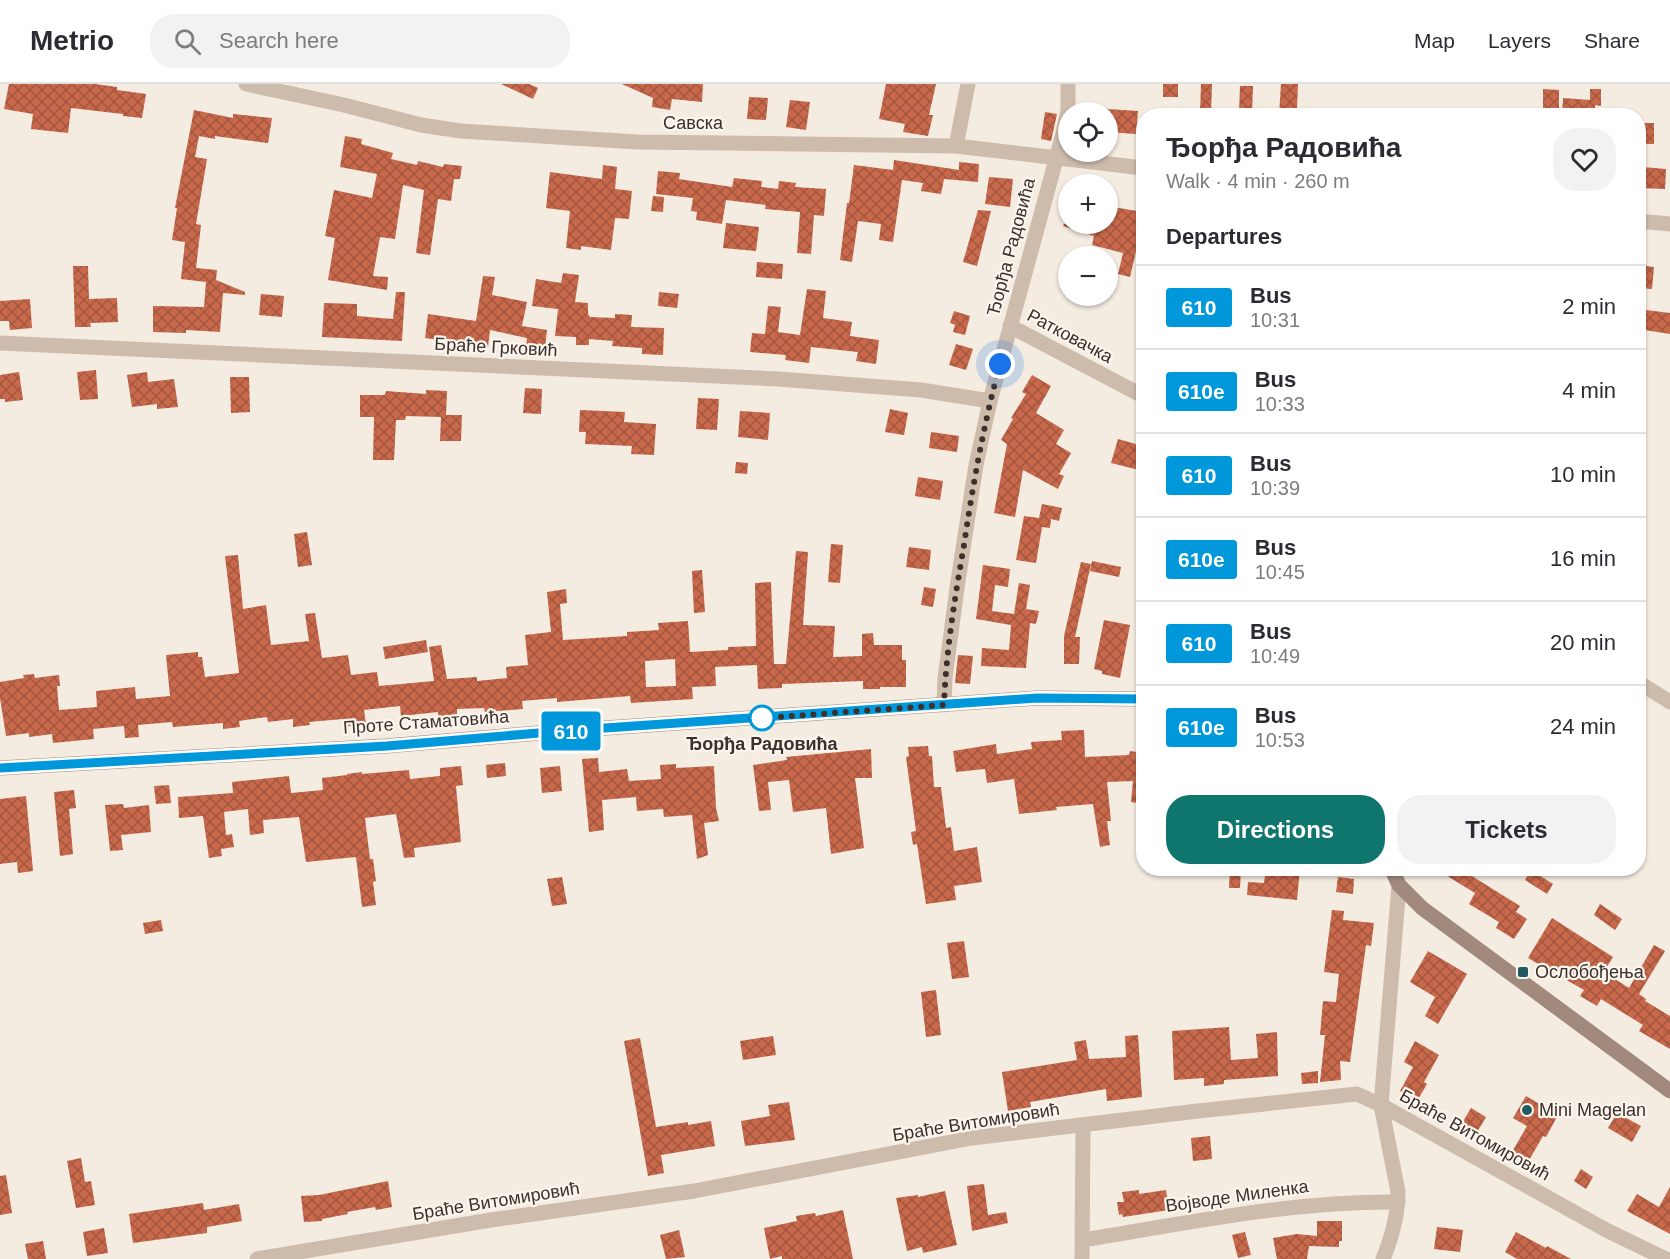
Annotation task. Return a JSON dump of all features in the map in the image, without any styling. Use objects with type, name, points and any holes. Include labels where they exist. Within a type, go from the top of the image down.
[{"type":"street","name":"Савска","points":[[246,84],[461,131],[638,142],[956,146],[1136,167]]},
{"type":"street","points":[[956,146],[968,84]]},
{"type":"street","name":"Ђорђа Радовића","points":[[944,705],[945,678],[976,465],[990,401],[1057,157],[1068,110],[1068,84]]},
{"type":"street","points":[[1646,222],[1670,224]]},
{"type":"street","name":"Ратковачка","points":[[1010,326],[1136,392]]},
{"type":"street","name":"Браће Грковић","points":[[0,343],[778,379],[921,390],[990,401]]},
{"type":"street","points":[[1646,687],[1670,702]]},
{"type":"street","name":"Проте Стаматовића","points":[[0,768],[387,746],[562,731],[1037,698],[1136,699]]},
{"type":"street","points":[[1395,876],[1411,898],[1444,925],[1670,1091]]},
{"type":"street","points":[[1383,1259],[1391,1237],[1398,1202],[1381,1105],[1400,885]]},
{"type":"street","name":"Браће Витомировић","points":[[256,1259],[491,1220],[694,1191],[972,1138],[1357,1094],[1381,1105],[1608,1231],[1666,1259]]},
{"type":"street","points":[[1082,1259],[1083,1125]]},
{"type":"street","name":"Војводе Миленка","points":[[1083,1240],[1232,1215],[1327,1203],[1398,1202]]},
{"type":"building","points":[[9,84],[95,84],[146,94],[142,118],[71,108],[68,133],[31,129],[33,114],[4,109]]},
{"type":"building","points":[[501,84],[529,84],[538,88],[533,99]]},
{"type":"building","points":[[622,84],[703,84],[702,102],[672,99],[670,110],[652,107],[653,98]]},
{"type":"building","points":[[886,84],[936,84],[929,115],[933,115],[928,136],[903,132],[905,124],[879,119]]},
{"type":"building","points":[[1163,84],[1178,84],[1178,97],[1163,97]]},
{"type":"building","points":[[1201,84],[1212,84],[1211,108],[1200,108]]},
{"type":"building","points":[[1281,84],[1298,84],[1297,108],[1280,108]]},
{"type":"building","points":[[1240,86],[1253,86],[1252,108],[1239,108]]},
{"type":"building","points":[[1543,89],[1559,90],[1559,108],[1543,108]]},
{"type":"building","points":[[1590,89],[1601,89],[1601,106],[1562,108],[1563,98],[1590,100]]},
{"type":"building","points":[[749,97],[768,98],[766,120],[747,119]]},
{"type":"building","points":[[790,100],[810,102],[806,130],[786,127]]},
{"type":"building","points":[[194,110],[233,118],[233,114],[272,118],[268,143],[199,136],[195,157],[207,159],[196,224],[201,225],[196,268],[217,270],[216,280],[245,292],[245,295],[223,293],[220,332],[186,330],[186,333],[153,332],[153,306],[204,307],[206,282],[181,279],[185,242],[172,240],[177,208],[175,208]]},
{"type":"building","points":[[1118,110],[1136,111],[1136,134],[1118,133]]},
{"type":"building","points":[[1045,112],[1057,114],[1051,141],[1041,139]]},
{"type":"building","points":[[1646,123],[1654,123],[1654,144],[1646,144]]},
{"type":"building","points":[[345,136],[362,139],[361,144],[393,153],[391,159],[417,165],[418,161],[443,167],[444,164],[462,166],[460,179],[454,179],[451,201],[438,199],[430,255],[416,253],[424,190],[403,185],[395,239],[380,237],[373,276],[388,277],[387,290],[328,280],[335,238],[325,236],[334,190],[372,198],[377,174],[340,167]]},
{"type":"building","points":[[894,160],[959,170],[959,162],[979,164],[978,182],[944,179],[941,194],[921,191],[923,183],[902,180],[893,242],[879,240],[881,224],[858,221],[852,262],[840,260],[854,165],[893,170]]},
{"type":"building","points":[[603,165],[617,167],[615,189],[632,191],[629,219],[615,218],[611,250],[581,246],[581,250],[566,248],[570,211],[546,208],[550,172],[602,179]]},
{"type":"building","points":[[1646,167],[1666,169],[1665,189],[1646,188]]},
{"type":"building","points":[[658,171],[680,173],[679,179],[732,187],[734,178],[762,181],[761,187],[778,189],[779,181],[796,183],[795,187],[826,189],[824,216],[814,215],[811,254],[797,253],[800,212],[765,209],[766,205],[726,200],[722,224],[696,220],[697,212],[691,211],[693,198],[656,194]]},
{"type":"building","points":[[989,177],[1013,179],[1010,207],[985,204]]},
{"type":"building","points":[[653,196],[664,197],[663,212],[651,211]]},
{"type":"building","points":[[1118,208],[1136,211],[1136,252],[1130,277],[1118,274],[1123,253],[1118,252],[1118,246],[1092,245],[1094,236],[1088,234],[1118,234]]},
{"type":"building","points":[[978,210],[991,211],[977,266],[963,262]]},
{"type":"building","points":[[726,223],[759,227],[756,251],[723,248]]},
{"type":"building","points":[[757,262],[783,264],[782,279],[756,277]]},
{"type":"building","points":[[73,266],[88,266],[89,299],[117,298],[118,322],[90,323],[91,327],[75,327]]},
{"type":"building","points":[[1646,266],[1654,267],[1652,289],[1646,289]]},
{"type":"building","points":[[563,273],[579,275],[575,302],[588,303],[590,317],[615,318],[615,314],[632,315],[631,327],[664,328],[663,355],[642,354],[642,348],[612,346],[613,341],[589,339],[589,345],[576,345],[576,337],[555,336],[558,309],[532,306],[536,279],[561,283]]},
{"type":"building","points":[[483,276],[495,277],[492,295],[527,302],[522,326],[547,330],[545,348],[526,346],[527,338],[490,330],[488,347],[425,338],[428,314],[476,321]]},
{"type":"building","points":[[807,289],[826,291],[823,318],[852,322],[850,336],[879,340],[876,364],[856,361],[858,352],[811,347],[809,363],[785,360],[786,355],[750,352],[752,333],[765,334],[768,306],[781,307],[778,332],[800,335]]},
{"type":"building","points":[[396,292],[405,292],[402,341],[322,337],[324,303],[357,304],[357,316],[393,319]]},
{"type":"building","points":[[659,292],[679,294],[677,308],[658,306]]},
{"type":"building","points":[[261,294],[284,296],[282,317],[259,315]]},
{"type":"building","points":[[30,299],[32,328],[10,330],[9,321],[0,321],[0,301]]},
{"type":"building","points":[[1646,310],[1670,313],[1670,334],[1646,330]]},
{"type":"building","points":[[954,311],[970,316],[965,335],[953,332],[955,325],[950,323]]},
{"type":"building","points":[[956,344],[973,349],[966,370],[949,365]]},
{"type":"building","points":[[96,370],[98,399],[80,400],[77,372]]},
{"type":"building","points":[[19,372],[23,400],[5,402],[5,399],[0,399],[0,375]]},
{"type":"building","points":[[147,372],[148,382],[174,379],[178,407],[157,409],[157,404],[132,407],[127,375]]},
{"type":"building","points":[[1032,375],[1051,386],[1036,413],[1064,430],[1056,444],[1071,453],[1059,474],[1064,476],[1058,489],[1023,470],[1015,517],[994,513],[1007,444],[1001,440],[1026,394],[1022,392]]},
{"type":"building","points":[[230,377],[249,377],[250,412],[231,413]]},
{"type":"building","points":[[525,388],[542,389],[541,414],[523,413]]},
{"type":"building","points":[[426,390],[447,391],[446,415],[462,415],[461,441],[440,441],[441,417],[406,416],[405,420],[396,420],[394,460],[373,460],[374,417],[360,417],[360,395],[385,395],[386,391],[426,394]]},
{"type":"building","points":[[698,398],[719,399],[717,430],[696,429]]},
{"type":"building","points":[[890,409],[908,413],[904,435],[885,432]]},
{"type":"building","points":[[580,410],[625,412],[624,422],[656,424],[654,455],[631,454],[632,446],[585,444],[586,432],[579,432]]},
{"type":"building","points":[[740,411],[770,413],[768,440],[738,437]]},
{"type":"building","points":[[931,432],[959,436],[957,452],[929,448]]},
{"type":"building","points":[[1118,439],[1136,444],[1136,469],[1111,463]]},
{"type":"building","points":[[736,462],[748,463],[747,474],[735,473]]},
{"type":"building","points":[[918,477],[943,481],[940,500],[915,496]]},
{"type":"building","points":[[1042,504],[1062,508],[1059,521],[1051,519],[1050,528],[1042,527],[1036,563],[1016,560],[1024,516],[1039,518]]},
{"type":"building","points":[[307,532],[312,565],[298,567],[294,534]]},
{"type":"building","points":[[831,544],[843,545],[840,583],[828,582]]},
{"type":"building","points":[[909,547],[931,550],[929,570],[906,567]]},
{"type":"building","points":[[796,551],[808,552],[803,625],[835,626],[833,657],[862,656],[862,634],[873,633],[874,645],[902,645],[902,660],[906,660],[906,687],[863,689],[863,681],[782,684],[782,688],[758,689],[757,665],[715,667],[716,686],[692,687],[693,699],[631,703],[630,696],[557,702],[557,698],[522,701],[523,709],[485,712],[484,708],[457,709],[457,717],[439,719],[438,712],[401,716],[400,706],[364,710],[366,724],[344,727],[343,719],[309,722],[310,725],[293,727],[293,719],[268,722],[267,717],[239,721],[240,727],[223,729],[223,723],[173,727],[172,722],[138,725],[139,737],[125,738],[124,726],[93,729],[94,739],[53,743],[52,734],[29,737],[29,733],[6,736],[0,698],[0,682],[34,674],[35,678],[59,675],[60,686],[57,686],[59,710],[97,707],[96,691],[135,687],[136,699],[170,696],[166,655],[198,652],[198,657],[202,657],[205,677],[239,673],[225,556],[238,555],[243,609],[266,605],[271,645],[309,641],[305,614],[315,613],[322,658],[348,655],[351,675],[377,672],[379,686],[434,681],[429,647],[441,645],[447,679],[477,677],[477,681],[507,678],[506,667],[528,665],[525,635],[551,632],[547,592],[566,589],[567,603],[560,604],[563,640],[627,636],[627,632],[659,630],[658,623],[688,621],[690,652],[756,646],[755,583],[771,582],[774,664],[786,664]],"holes":[[[675,659],[676,686],[646,687],[645,661]]]},
{"type":"building","points":[[1092,561],[1121,567],[1119,577],[1090,571]]},
{"type":"building","points":[[1081,562],[1091,564],[1075,637],[1080,637],[1079,664],[1064,664],[1064,636]]},
{"type":"building","points":[[983,565],[1010,569],[1008,587],[995,585],[992,611],[1014,614],[1019,583],[1030,585],[1026,609],[1039,611],[1036,624],[1030,623],[1026,668],[981,666],[982,648],[1009,650],[1011,625],[976,619]]},
{"type":"building","points":[[702,570],[705,612],[694,613],[692,571]]},
{"type":"building","points":[[924,587],[936,589],[933,607],[921,605]]},
{"type":"building","points":[[1104,620],[1130,625],[1120,678],[1102,674],[1102,671],[1094,669]]},
{"type":"building","points":[[426,640],[428,652],[385,659],[383,647]]},
{"type":"building","points":[[958,655],[973,656],[970,684],[955,683]]},
{"type":"building","points":[[1084,730],[1085,757],[1129,755],[1130,751],[1136,752],[1136,803],[1131,802],[1133,781],[1107,782],[1111,821],[1107,821],[1110,845],[1100,847],[1093,804],[1056,807],[1057,810],[1019,814],[1014,779],[987,783],[985,769],[956,772],[953,751],[996,744],[997,754],[1032,749],[1031,742],[1062,740],[1061,731]]},
{"type":"building","points":[[928,746],[929,756],[932,756],[934,787],[941,787],[946,828],[951,827],[954,851],[977,847],[982,882],[954,886],[956,900],[926,904],[917,844],[913,845],[911,832],[916,831],[906,757],[909,756],[908,747]]},
{"type":"building","points":[[871,749],[872,778],[855,778],[864,848],[831,854],[826,808],[793,812],[789,780],[768,782],[771,810],[759,811],[753,765],[787,760],[786,757]]},
{"type":"building","points":[[598,758],[599,772],[627,769],[629,781],[661,779],[660,765],[676,764],[676,768],[714,766],[716,808],[719,821],[704,823],[708,855],[697,859],[692,815],[664,817],[663,809],[637,811],[636,797],[602,800],[604,830],[589,832],[582,759]]},
{"type":"building","points":[[505,763],[506,776],[487,778],[486,765]]},
{"type":"building","points":[[461,766],[463,785],[456,786],[461,842],[414,848],[415,857],[404,858],[396,814],[365,818],[370,859],[373,859],[376,881],[373,882],[376,905],[362,907],[356,857],[306,862],[299,817],[263,820],[264,833],[250,835],[248,809],[224,812],[226,835],[232,834],[234,847],[221,849],[222,856],[209,858],[203,816],[179,818],[178,797],[233,793],[232,782],[289,776],[291,793],[323,790],[322,778],[347,774],[409,770],[410,779],[440,776],[440,768]]},
{"type":"building","points":[[560,766],[562,791],[542,793],[540,768]]},
{"type":"building","points":[[169,785],[171,803],[156,804],[154,786]]},
{"type":"building","points":[[74,790],[76,808],[69,809],[73,854],[60,856],[54,792]]},
{"type":"building","points":[[26,796],[33,871],[18,873],[17,862],[0,864],[0,799]]},
{"type":"building","points":[[123,804],[124,808],[149,805],[151,832],[121,835],[123,850],[110,851],[105,805]]},
{"type":"building","points":[[1230,876],[1241,876],[1240,888],[1229,888]]},
{"type":"building","points":[[1265,876],[1299,876],[1297,900],[1247,895],[1248,882],[1264,883]]},
{"type":"building","points":[[1447,876],[1472,876],[1520,906],[1516,912],[1527,919],[1514,939],[1496,928],[1499,922],[1469,904],[1475,893]]},
{"type":"building","points":[[1527,876],[1540,876],[1553,884],[1547,894],[1525,880]]},
{"type":"building","points":[[562,877],[567,904],[552,906],[547,879]]},
{"type":"building","points":[[1338,877],[1354,879],[1353,894],[1336,892]]},
{"type":"building","points":[[1600,904],[1622,919],[1615,930],[1594,915]]},
{"type":"building","points":[[1332,910],[1344,911],[1343,920],[1374,923],[1371,946],[1366,945],[1350,1062],[1340,1061],[1341,1080],[1320,1082],[1325,1035],[1320,1035],[1323,1001],[1336,1002],[1339,974],[1324,972]]},
{"type":"building","points":[[1552,918],[1613,957],[1605,970],[1629,988],[1654,945],[1665,951],[1639,994],[1646,999],[1645,1001],[1670,1016],[1670,1049],[1639,1031],[1643,1025],[1601,999],[1597,1006],[1580,996],[1584,990],[1528,958]]},
{"type":"building","points":[[161,920],[163,931],[145,934],[143,923]]},
{"type":"building","points":[[964,941],[969,977],[952,979],[947,943]]},
{"type":"building","points":[[1428,951],[1467,974],[1438,1024],[1425,1016],[1435,997],[1410,982]]},
{"type":"building","points":[[936,990],[941,1035],[926,1037],[921,992]]},
{"type":"building","points":[[1229,1027],[1231,1060],[1258,1058],[1256,1034],[1277,1032],[1278,1076],[1224,1080],[1224,1084],[1204,1086],[1204,1078],[1174,1080],[1172,1031]]},
{"type":"building","points":[[1138,1035],[1142,1097],[1107,1101],[1106,1089],[1030,1102],[1031,1107],[1008,1111],[1002,1072],[1077,1060],[1074,1042],[1086,1040],[1089,1059],[1126,1057],[1125,1036]]},
{"type":"building","points":[[773,1036],[776,1055],[743,1060],[740,1041]]},
{"type":"building","points":[[640,1038],[656,1127],[711,1121],[715,1146],[661,1155],[664,1173],[648,1176],[624,1041]]},
{"type":"building","points":[[1415,1041],[1439,1055],[1424,1082],[1427,1084],[1417,1101],[1400,1091],[1413,1067],[1404,1062]]},
{"type":"building","points":[[1318,1071],[1318,1083],[1302,1084],[1301,1073]]},
{"type":"building","points":[[1526,1096],[1558,1115],[1528,1162],[1512,1152],[1527,1126],[1513,1118]]},
{"type":"building","points":[[789,1102],[795,1140],[745,1146],[741,1121],[770,1116],[768,1105]]},
{"type":"building","points":[[1471,1108],[1486,1117],[1476,1134],[1461,1125]]},
{"type":"building","points":[[1617,1113],[1641,1126],[1632,1142],[1608,1128]]},
{"type":"building","points":[[1210,1136],[1212,1159],[1193,1161],[1191,1138]]},
{"type":"building","points":[[81,1158],[85,1182],[91,1181],[95,1205],[76,1208],[67,1161]]},
{"type":"building","points":[[1581,1169],[1593,1177],[1586,1189],[1574,1181]]},
{"type":"building","points":[[6,1175],[12,1213],[0,1215],[0,1176]]},
{"type":"building","points":[[388,1181],[392,1207],[376,1210],[375,1207],[347,1212],[348,1214],[322,1219],[322,1221],[304,1222],[301,1196],[319,1195]]},
{"type":"building","points":[[984,1184],[988,1215],[1006,1212],[1008,1223],[972,1231],[967,1186]]},
{"type":"building","points":[[1670,1187],[1670,1234],[1627,1211],[1637,1194],[1659,1207]]},
{"type":"building","points":[[1139,1190],[1139,1194],[1166,1190],[1169,1210],[1123,1217],[1122,1214],[1119,1215],[1117,1202],[1124,1202],[1122,1192]]},
{"type":"building","points":[[945,1191],[957,1245],[923,1253],[922,1247],[907,1251],[896,1198],[918,1195],[918,1197]]},
{"type":"building","points":[[203,1203],[204,1210],[239,1204],[242,1221],[207,1227],[207,1233],[133,1243],[129,1214]]},
{"type":"building","points":[[843,1210],[853,1259],[782,1259],[782,1256],[770,1259],[764,1228],[797,1221],[796,1216],[815,1213],[816,1216]]},
{"type":"building","points":[[1317,1221],[1342,1221],[1342,1241],[1339,1241],[1339,1247],[1309,1246],[1307,1259],[1277,1259],[1273,1238],[1297,1234],[1317,1236]]},
{"type":"building","points":[[1437,1227],[1463,1230],[1460,1252],[1434,1249]]},
{"type":"building","points":[[104,1228],[108,1253],[87,1256],[83,1232]]},
{"type":"building","points":[[679,1230],[685,1257],[666,1259],[660,1235]]},
{"type":"building","points":[[1245,1232],[1251,1255],[1238,1258],[1232,1235]]},
{"type":"building","points":[[1516,1232],[1571,1259],[1517,1259],[1505,1252]]},
{"type":"building","points":[[43,1241],[46,1259],[28,1259],[25,1244]]},
{"type":"bus line","name":"610","points":[[0,768],[387,746],[562,731],[1037,698],[1136,699]]},
{"type":"place","name":"Ђорђа Радовића","points":[[762,718]]},
{"type":"place","name":"Ослобођења","points":[[1523,972]]},
{"type":"place","name":"Mini Magelan","points":[[1527,1110]]},
{"type":"route","points":[[762,718],[750,719],[944,705],[945,678],[976,465],[1000,364]]}]
